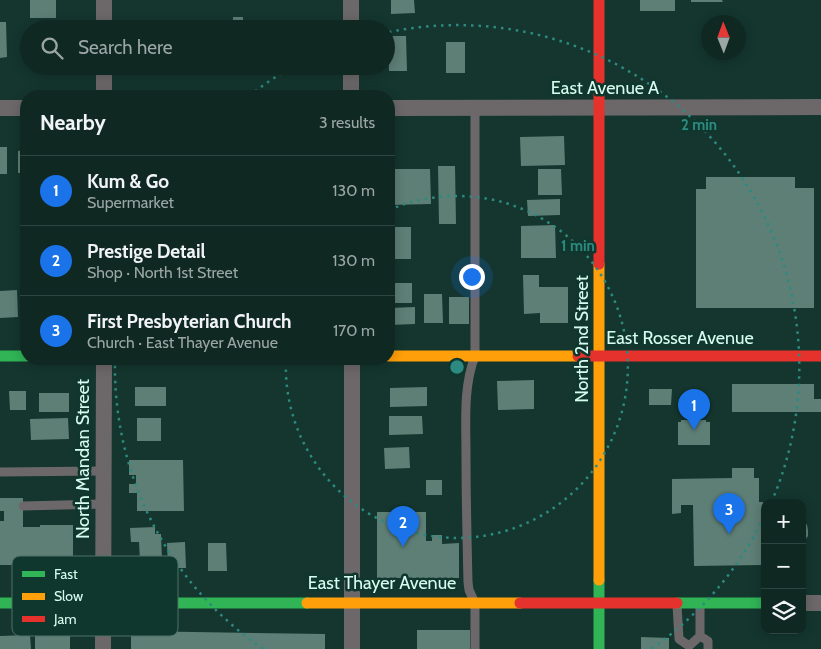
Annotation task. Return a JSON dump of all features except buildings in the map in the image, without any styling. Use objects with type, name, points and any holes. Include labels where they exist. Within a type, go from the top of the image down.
[{"type":"street","points":[[104,0],[104,20]]},
{"type":"street","points":[[351,0],[351,20]]},
{"type":"street","name":"North 2nd Street","points":[[599,0],[599,649]]},
{"type":"street","points":[[104,75],[104,90]]},
{"type":"street","points":[[351,75],[351,90]]},
{"type":"street","name":"East Avenue A","points":[[395,108],[821,107]]},
{"type":"street","points":[[0,108],[20,108]]},
{"type":"street","points":[[0,356],[20,356]]},
{"type":"street","name":"East Rosser Avenue","points":[[395,356],[821,356]]},
{"type":"street","name":"North Mandan Street","points":[[103,556],[104,365]]},
{"type":"street","points":[[352,365],[352,649]]},
{"type":"street","name":"East Thayer Avenue","points":[[178,602],[761,603]]},
{"type":"street","points":[[806,603],[821,603]]},
{"type":"street","name":"North Mandan Street","points":[[103,636],[103,649]]},
{"type":"lane","points":[[475,108],[475,356],[470,368],[466,397],[468,582],[469,590],[475,603],[475,649]]},
{"type":"lane","points":[[0,472],[103,471]]},
{"type":"lane","points":[[23,506],[103,504]]},
{"type":"lane","points":[[677,603],[678,639],[689,647],[700,636],[700,603]]},
{"type":"lane","points":[[700,636],[708,641],[708,649]]},
{"type":"traffic: fast","points":[[0,356],[20,356]]},
{"type":"traffic: fast","points":[[599,580],[599,649]]},
{"type":"traffic: fast","points":[[0,603],[12,603]]},
{"type":"traffic: fast","points":[[178,603],[307,603]]},
{"type":"traffic: fast","points":[[677,603],[761,603]]},
{"type":"traffic: slow","points":[[599,264],[599,580]]},
{"type":"traffic: slow","points":[[395,356],[578,356]]},
{"type":"traffic: slow","points":[[307,603],[520,603]]},
{"type":"traffic: jam","points":[[599,0],[599,264]]},
{"type":"traffic: jam","points":[[578,356],[821,356]]},
{"type":"traffic: jam","points":[[520,603],[677,603]]},
{"type":"place","name":"Kum & Go","points":[[694,430]]},
{"type":"place","name":"First Presbyterian Church","points":[[729,534]]},
{"type":"place","name":"Prestige Detail","points":[[403,547]]}]
